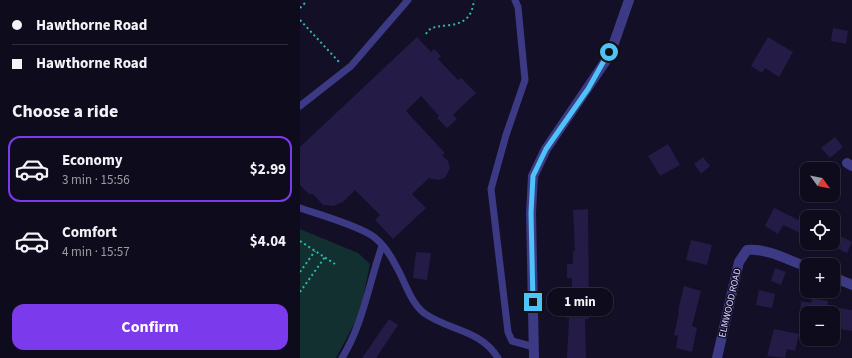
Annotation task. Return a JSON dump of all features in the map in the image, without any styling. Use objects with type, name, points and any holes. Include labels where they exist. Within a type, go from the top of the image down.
[{"type":"street","points":[[534,358],[531,213],[533,176],[546,149],[605,62],[614,43],[629,0]]},
{"type":"street","name":"ELMWOOD ROAD","points":[[717,358],[739,262],[746,250],[754,249],[768,252],[800,264]]},
{"type":"street","points":[[840,280],[852,285]]},
{"type":"lane","points":[[300,106],[346,70],[408,0]]},
{"type":"lane","points":[[515,0],[518,7],[525,80],[506,135],[491,189],[508,332],[512,340],[534,347]]},
{"type":"lane","points":[[300,208],[361,230],[374,237],[396,266],[416,304],[423,312],[434,319],[466,331],[483,341],[498,358]]},
{"type":"lane","points":[[342,358],[350,346],[382,246]]},
{"type":"path","points":[[426,34],[431,29],[466,20],[471,16],[474,0]]},
{"type":"path","points":[[300,8],[306,2]]},
{"type":"path","points":[[300,20],[346,70]]},
{"type":"path","points":[[300,241],[335,264]]},
{"type":"path","points":[[300,272],[315,250]]},
{"type":"path","points":[[300,292],[325,257]]},
{"type":"green space","points":[[300,229],[358,253],[370,264],[360,313],[336,358],[300,358]]},
{"type":"building","points":[[833,28],[848,31],[846,44],[831,41]]},
{"type":"building","points":[[417,37],[431,52],[434,49],[441,56],[438,59],[458,80],[461,78],[476,93],[453,115],[457,119],[447,128],[437,118],[439,116],[421,96],[406,111],[445,153],[442,155],[448,161],[450,168],[445,178],[438,180],[429,178],[412,194],[426,208],[393,239],[375,220],[380,215],[355,190],[343,202],[333,206],[323,205],[313,194],[309,194],[300,185],[300,147]]},
{"type":"building","points":[[768,37],[793,52],[779,77],[765,68],[762,73],[751,66]]},
{"type":"building","points":[[835,137],[843,147],[830,158],[821,148]]},
{"type":"building","points":[[668,144],[680,165],[660,176],[648,156]]},
{"type":"building","points":[[703,157],[710,166],[701,174],[694,164]]},
{"type":"building","points":[[774,208],[800,221],[800,233],[783,225],[778,234],[765,226]]},
{"type":"building","points":[[588,209],[589,319],[585,319],[586,358],[567,358],[569,318],[566,318],[567,305],[571,305],[572,278],[567,278],[567,264],[573,264],[573,251],[575,251],[573,210]]},
{"type":"building","points":[[840,236],[852,242],[847,253],[840,250]]},
{"type":"building","points":[[691,240],[712,245],[707,265],[686,260]]},
{"type":"building","points":[[416,252],[431,253],[427,280],[413,278]]},
{"type":"building","points":[[775,268],[786,272],[781,285],[771,281]]},
{"type":"building","points":[[684,286],[701,291],[692,326],[697,328],[692,352],[676,348],[678,336],[674,335]]},
{"type":"building","points":[[759,290],[775,294],[772,308],[756,305]]},
{"type":"building","points":[[812,298],[828,301],[827,306],[801,306],[801,301],[811,303]]},
{"type":"building","points":[[840,308],[852,310],[852,331],[840,329]]},
{"type":"building","points":[[389,319],[398,325],[376,358],[362,358]]},
{"type":"building","points":[[774,329],[799,334],[795,351],[787,349],[785,358],[767,356]]},
{"type":"route","points":[[533,302],[531,213],[533,176],[546,149],[588,89],[605,62],[609,52]]}]
